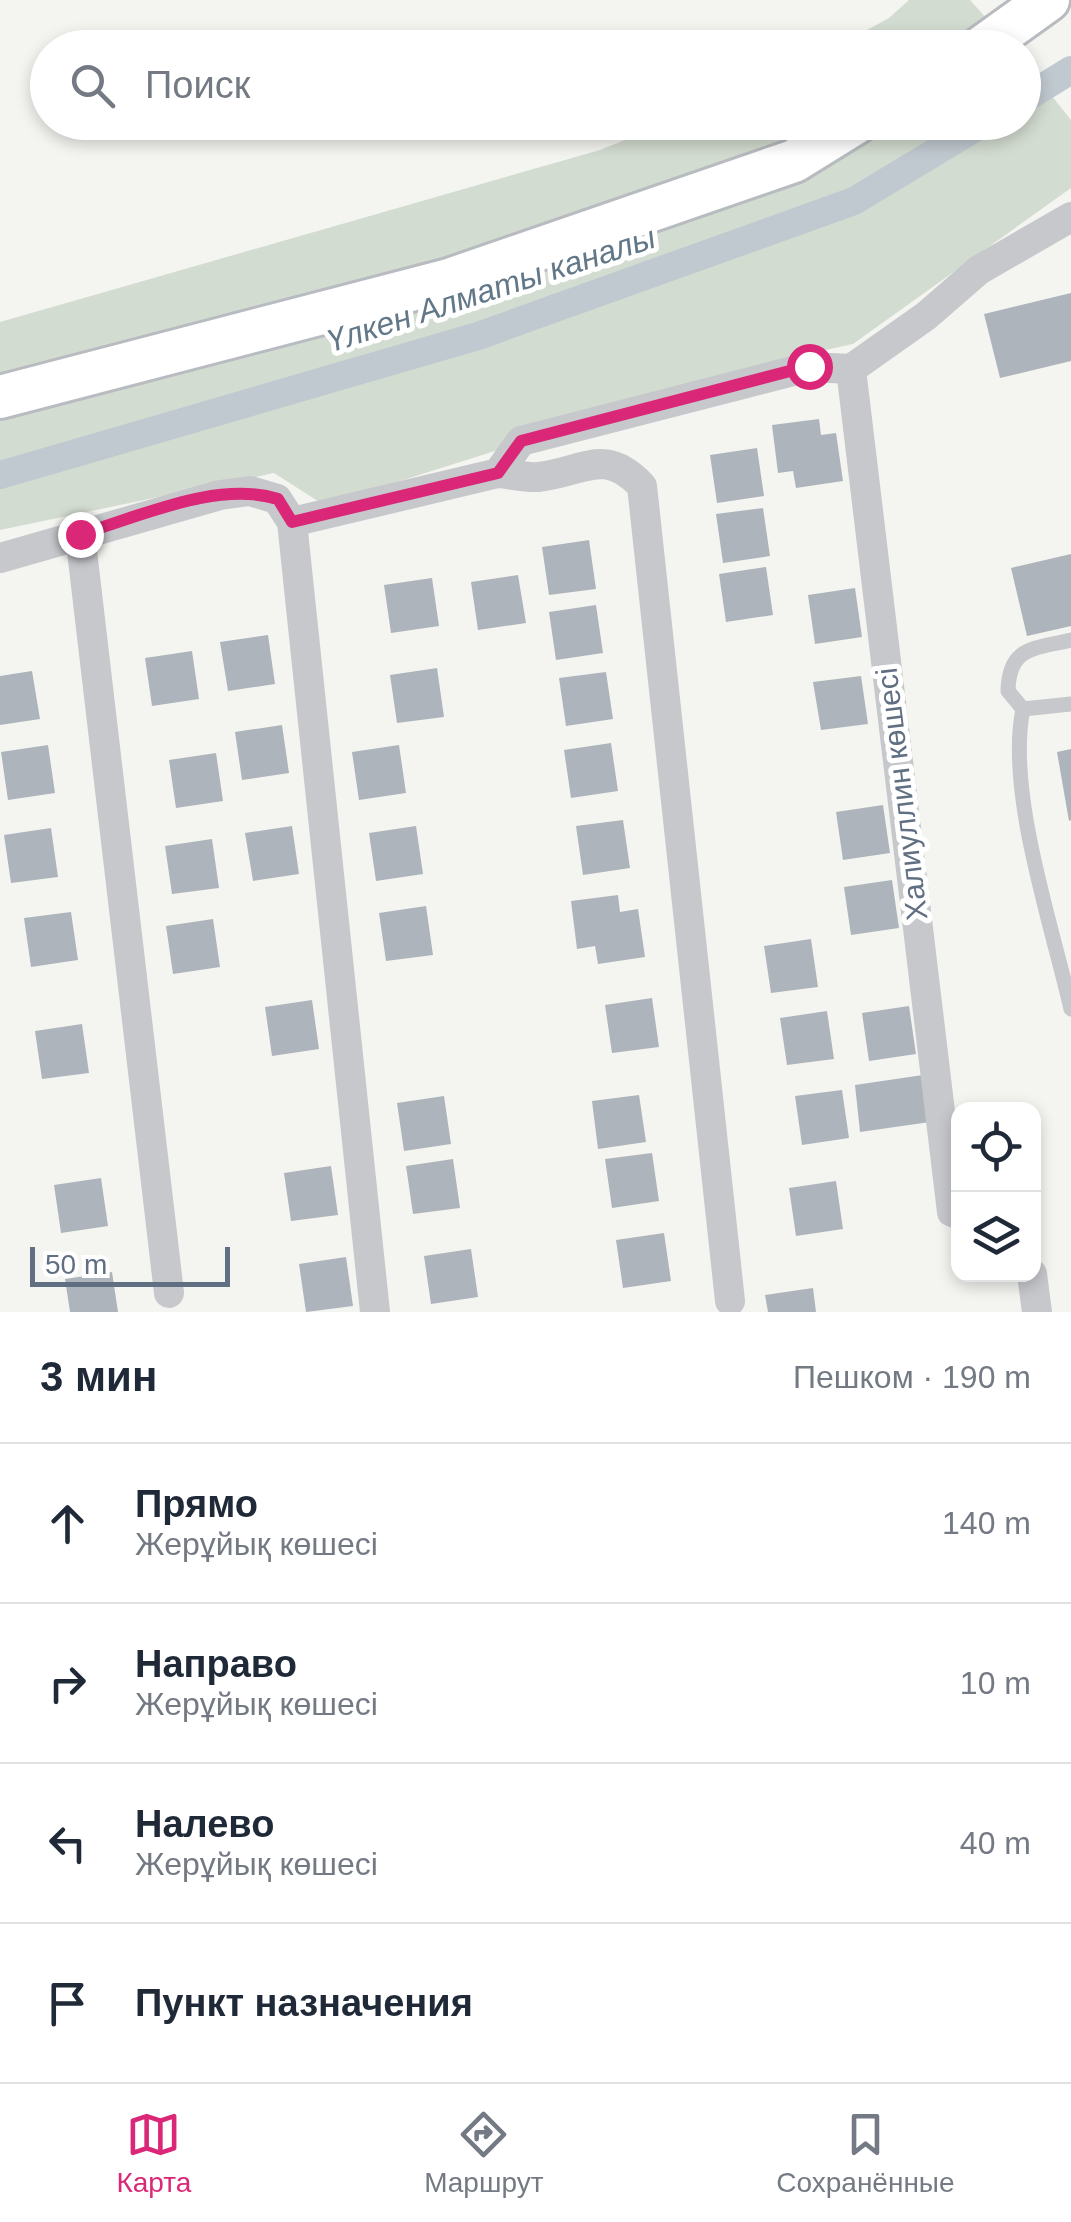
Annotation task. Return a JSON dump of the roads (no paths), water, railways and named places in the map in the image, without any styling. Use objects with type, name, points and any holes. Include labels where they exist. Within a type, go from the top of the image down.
[{"type":"street","points":[[1006,30],[1048,0]]},
{"type":"street","points":[[0,398],[450,280],[794,161],[828,140]]},
{"type":"street","points":[[498,473],[521,441],[809,366],[850,370],[926,316],[978,270],[1065,224]]},
{"type":"street","name":"Халиуллин көшесі","points":[[850,370],[951,1202]]},
{"type":"street","points":[[292,522],[498,473],[536,477],[602,462],[625,468],[642,486],[730,1301]]},
{"type":"street","points":[[0,558],[220,495],[250,491],[278,499],[292,522],[375,1312]]},
{"type":"street","points":[[80,534],[169,1293]]},
{"type":"street","points":[[1033,1282],[1037,1312]]},
{"type":"lane","points":[[1023,709],[1008,691],[1008,669],[1022,652],[1071,640]]},
{"type":"lane","points":[[1023,709],[1071,704]]},
{"type":"lane","points":[[1023,709],[1017,738],[1023,798],[1071,1009]]},
{"type":"waterway","name":"Үлкен Алматы каналы","points":[[1041,89],[1071,70]]},
{"type":"waterway","name":"Үлкен Алматы каналы","points":[[0,475],[478,336],[854,201],[955,140]]}]
